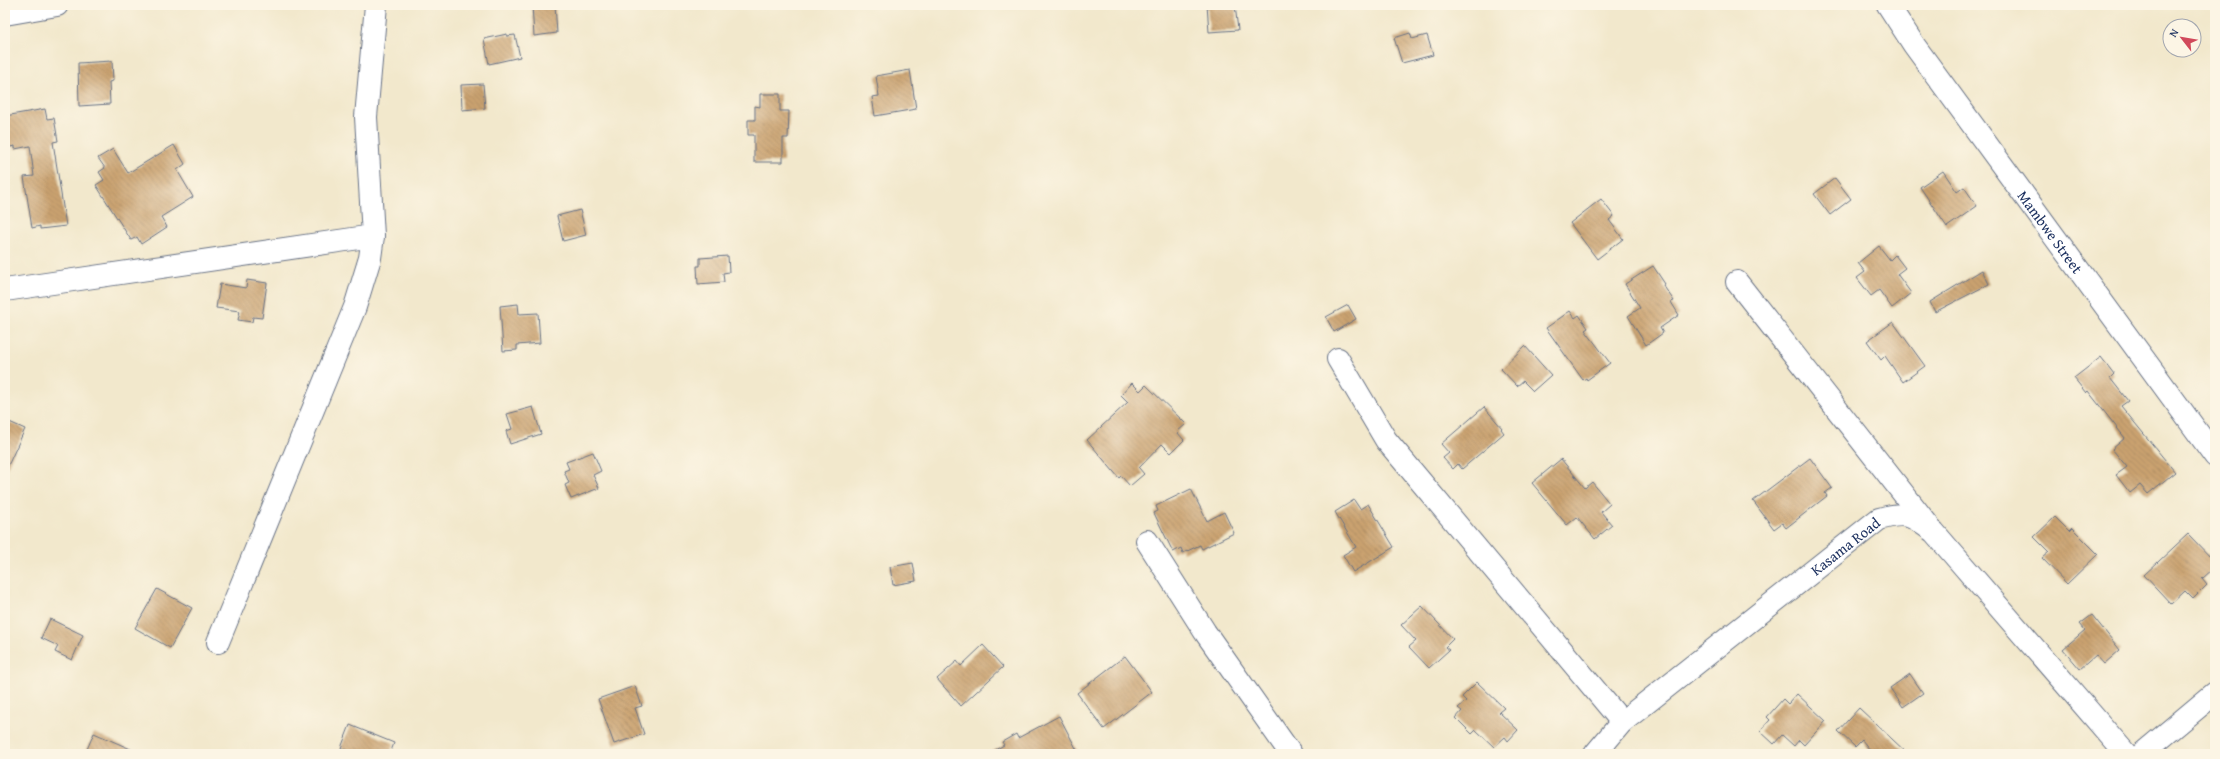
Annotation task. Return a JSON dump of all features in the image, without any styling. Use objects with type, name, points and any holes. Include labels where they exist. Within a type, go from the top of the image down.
[{"type":"street","points":[[5,14],[57,5]]},
{"type":"street","points":[[218,642],[355,307],[370,258],[373,236],[366,117],[376,5]]},
{"type":"street","name":"Mambwe Street","points":[[1888,5],[1914,45],[2215,456]]},
{"type":"street","points":[[5,290],[373,236]]},
{"type":"street","points":[[1736,282],[1934,532]]},
{"type":"street","points":[[1338,359],[1386,440],[1622,722]]},
{"type":"street","name":"Kasama Road","points":[[1595,754],[1622,722],[1879,519],[1898,514],[1916,519],[1934,532],[2126,754]]},
{"type":"street","points":[[1147,541],[1204,632],[1290,754]]},
{"type":"street","points":[[2142,754],[2215,693]]},
{"type":"building","points":[[532,5],[555,5],[557,33],[534,36]]},
{"type":"building","points":[[1207,5],[1235,5],[1238,30],[1209,32]]},
{"type":"building","points":[[1410,33],[1412,39],[1427,35],[1433,55],[1402,63],[1394,38]]},
{"type":"building","points":[[507,34],[507,36],[515,35],[520,57],[489,64],[484,39]]},
{"type":"building","points":[[112,61],[113,81],[109,82],[110,104],[79,106],[78,63]]},
{"type":"building","points":[[910,70],[916,109],[875,116],[872,97],[879,96],[876,76]]},
{"type":"building","points":[[483,84],[485,108],[462,110],[461,85]]},
{"type":"building","points":[[760,94],[780,94],[780,111],[789,111],[788,138],[783,138],[783,162],[754,162],[754,135],[748,135],[748,120],[755,120],[755,106],[760,107]]},
{"type":"building","points":[[45,109],[47,119],[54,118],[58,141],[53,142],[66,226],[40,229],[40,226],[32,228],[24,177],[34,176],[30,146],[15,149],[15,146],[5,148],[5,116]]},
{"type":"building","points":[[174,145],[185,164],[177,170],[193,197],[161,217],[167,227],[141,244],[137,237],[131,240],[96,185],[104,180],[99,172],[105,168],[98,158],[113,149],[128,173]]},
{"type":"building","points":[[1943,171],[1957,192],[1964,187],[1977,206],[1947,227],[1920,187]]},
{"type":"building","points":[[1835,178],[1851,199],[1830,215],[1814,194]]},
{"type":"building","points":[[1601,199],[1614,216],[1609,220],[1623,239],[1597,259],[1570,223]]},
{"type":"building","points":[[580,210],[586,235],[563,241],[557,216]]},
{"type":"building","points":[[1879,246],[1890,260],[1895,255],[1905,268],[1897,274],[1911,293],[1892,308],[1879,290],[1871,296],[1857,278],[1865,272],[1858,263]]},
{"type":"building","points":[[728,256],[729,272],[723,273],[724,282],[698,284],[697,266],[700,266],[700,258]]},
{"type":"building","points":[[1653,266],[1665,284],[1663,285],[1674,301],[1671,302],[1679,315],[1660,328],[1663,333],[1646,345],[1628,316],[1640,308],[1625,284]]},
{"type":"building","points":[[1982,270],[1989,284],[1935,312],[1930,302]]},
{"type":"building","points":[[247,280],[267,283],[262,318],[253,317],[252,322],[238,320],[240,311],[216,308],[220,284],[246,288]]},
{"type":"building","points":[[518,304],[519,314],[538,313],[540,343],[517,345],[517,350],[503,351],[500,306]]},
{"type":"building","points":[[1348,305],[1356,319],[1334,332],[1326,317]]},
{"type":"building","points":[[1570,311],[1575,318],[1579,315],[1588,328],[1585,330],[1610,363],[1587,380],[1586,378],[1583,380],[1546,328]]},
{"type":"building","points":[[1893,322],[1925,366],[1903,382],[1885,356],[1881,360],[1867,341]]},
{"type":"building","points":[[1525,346],[1551,375],[1533,391],[1523,381],[1517,386],[1501,369]]},
{"type":"building","points":[[2101,357],[2114,374],[2110,378],[2128,401],[2121,406],[2175,472],[2148,494],[2140,485],[2130,493],[2116,475],[2127,467],[2112,449],[2125,438],[2088,391],[2086,393],[2074,378]]},
{"type":"building","points":[[1132,383],[1140,391],[1146,385],[1186,424],[1177,432],[1184,440],[1171,453],[1162,444],[1139,468],[1144,474],[1130,486],[1121,476],[1119,478],[1087,440],[1128,402],[1121,395]]},
{"type":"building","points":[[533,407],[541,434],[510,444],[506,431],[512,429],[507,414]]},
{"type":"building","points":[[1484,407],[1502,428],[1501,429],[1504,433],[1462,469],[1458,464],[1453,469],[1443,458],[1449,453],[1441,444]]},
{"type":"building","points":[[5,420],[25,429],[5,472]]},
{"type":"building","points":[[593,452],[601,471],[593,475],[599,488],[571,499],[565,485],[569,483],[564,471],[569,469],[566,462]]},
{"type":"building","points":[[1810,458],[1832,488],[1825,493],[1827,496],[1786,528],[1782,523],[1774,529],[1753,501]]},
{"type":"building","points":[[1561,459],[1585,488],[1592,482],[1610,504],[1601,512],[1612,525],[1595,539],[1577,517],[1567,525],[1532,483]]},
{"type":"building","points":[[1191,489],[1207,521],[1224,512],[1234,533],[1202,549],[1200,545],[1183,553],[1181,548],[1173,552],[1154,513],[1158,511],[1156,506]]},
{"type":"building","points":[[1354,500],[1360,509],[1368,504],[1394,547],[1353,572],[1343,555],[1356,547],[1335,512]]},
{"type":"building","points":[[2055,517],[2069,531],[2072,528],[2098,554],[2067,584],[2042,558],[2049,552],[2034,537]]},
{"type":"building","points":[[2188,534],[2215,562],[2215,567],[2202,579],[2207,585],[2193,599],[2185,591],[2171,604],[2144,575]]},
{"type":"building","points":[[913,563],[916,581],[893,585],[890,567]]},
{"type":"building","points":[[157,589],[192,608],[170,648],[135,628]]},
{"type":"building","points":[[1422,606],[1453,639],[1445,647],[1449,650],[1429,668],[1409,647],[1416,641],[1401,625]]},
{"type":"building","points":[[2092,615],[2120,650],[2104,664],[2096,655],[2080,669],[2063,649],[2085,630],[2080,624]]},
{"type":"building","points":[[50,619],[83,635],[72,660],[55,652],[58,646],[41,638]]},
{"type":"building","points":[[983,645],[1003,667],[961,706],[937,679],[957,661],[961,666]]},
{"type":"building","points":[[1125,656],[1152,692],[1104,729],[1077,693]]},
{"type":"building","points":[[1910,674],[1923,693],[1903,707],[1890,688]]},
{"type":"building","points":[[1477,682],[1504,708],[1499,712],[1518,730],[1508,741],[1505,737],[1494,747],[1476,730],[1472,734],[1456,718],[1462,711],[1458,708],[1466,701],[1462,697]]},
{"type":"building","points":[[635,686],[642,706],[635,708],[644,734],[614,744],[598,699]]},
{"type":"building","points":[[1797,694],[1826,721],[1804,745],[1799,740],[1794,746],[1782,735],[1774,744],[1760,731],[1770,720],[1767,717],[1783,699],[1788,704]]},
{"type":"building","points":[[1859,708],[1908,754],[1873,754],[1862,740],[1855,747],[1838,731]]},
{"type":"building","points":[[1059,716],[1079,754],[988,754],[1004,745],[1002,742],[1016,734],[1018,738]]},
{"type":"building","points":[[350,725],[394,743],[390,754],[355,754],[341,748]]},
{"type":"building","points":[[94,733],[142,754],[85,754]]}]
